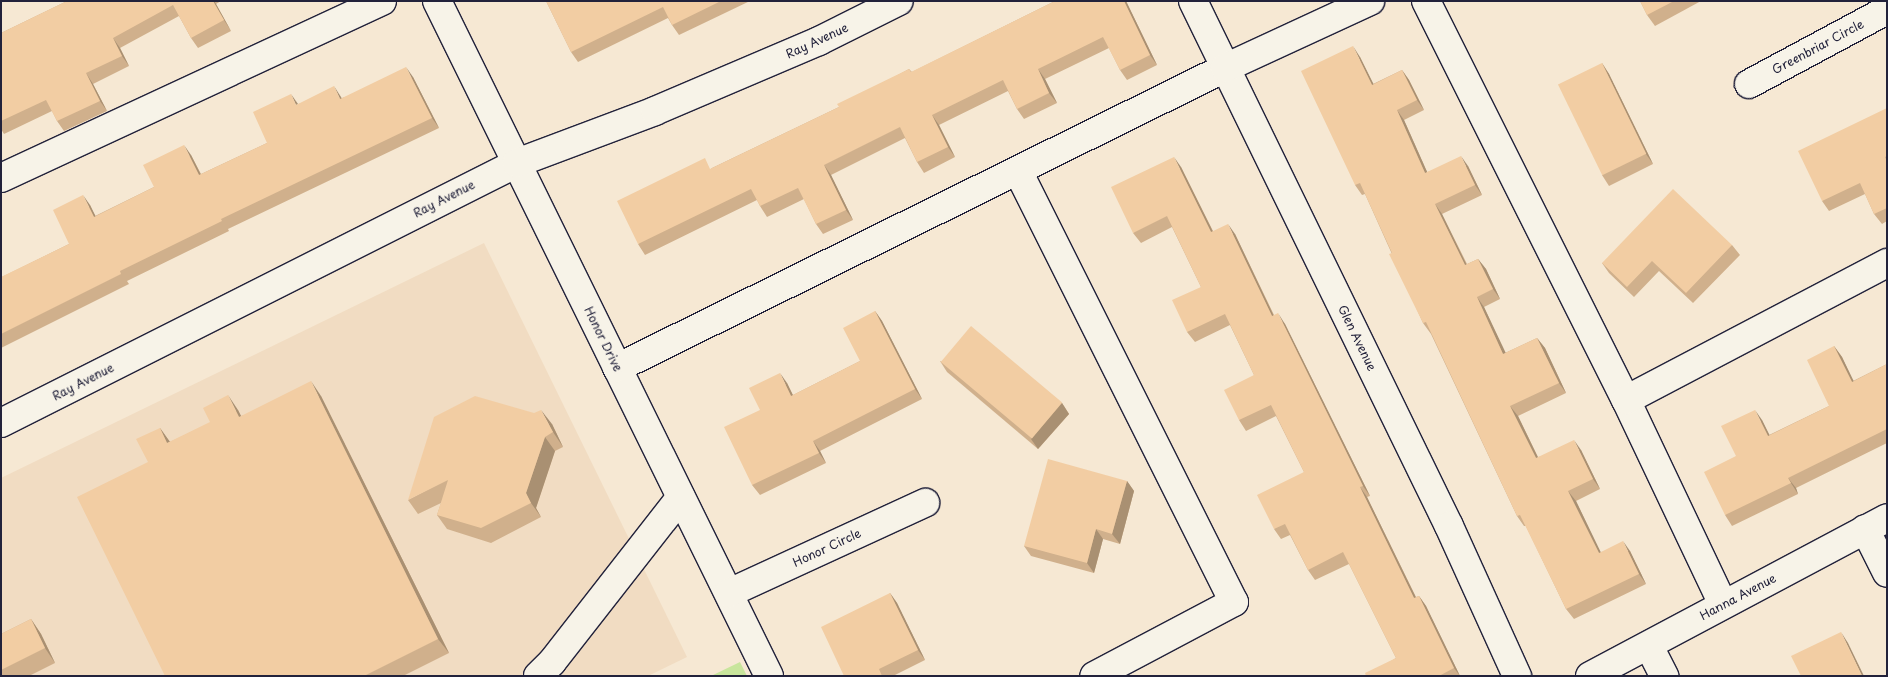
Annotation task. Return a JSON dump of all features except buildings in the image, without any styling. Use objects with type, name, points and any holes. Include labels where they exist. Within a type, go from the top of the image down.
[{"type":"street","points":[[1,178],[382,1]]},
{"type":"street","name":"Honor Drive","points":[[437,1],[769,676]]},
{"type":"street","name":"Ray Avenue","points":[[1,423],[517,163],[655,111],[819,42],[899,1]]},
{"type":"street","name":"Glen Avenue","points":[[1193,1],[1449,526],[1517,676]]},
{"type":"street","points":[[617,368],[1225,68],[1370,1]]},
{"type":"street","points":[[1426,1],[1626,400],[1723,604]]},
{"type":"street","name":"Greenbriar Circle","points":[[1750,84],[1887,10]]},
{"type":"street","points":[[1018,171],[1234,602],[1094,676]]},
{"type":"street","points":[[1626,400],[1887,264]]},
{"type":"street","points":[[538,676],[552,662],[681,497]]},
{"type":"street","name":"Honor Circle","points":[[729,594],[925,503]]},
{"type":"street","points":[[1876,524],[1887,573]]},
{"type":"street","name":"Hanna Avenue","points":[[1590,676],[1876,524]]},
{"type":"street","points":[[1649,646],[1664,676]]},
{"type":"shaded area","points":[[484,243],[687,657],[648,676],[1,676],[1,478]]},
{"type":"green space","points":[[740,662],[747,676],[711,676]]}]
